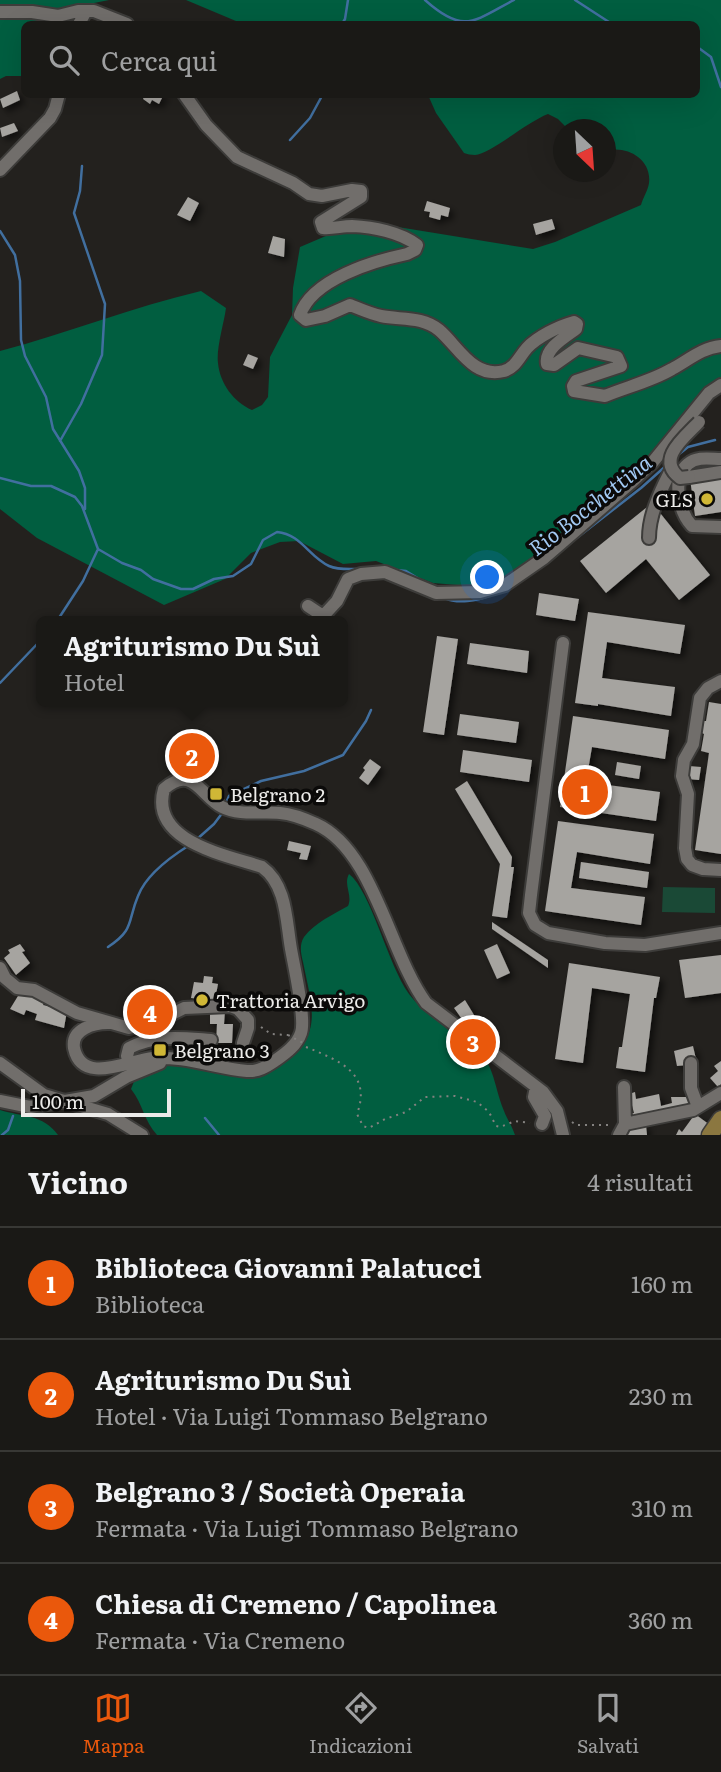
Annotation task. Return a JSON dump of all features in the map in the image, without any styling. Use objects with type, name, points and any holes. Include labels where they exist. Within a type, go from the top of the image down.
[{"type":"main road","points":[[710,1135],[721,1119]]},
{"type":"street","points":[[81,21],[86,11]]},
{"type":"street","points":[[0,12],[32,12],[58,16],[94,11],[119,21]]},
{"type":"street","points":[[0,170],[50,118],[58,98]]},
{"type":"street","points":[[187,98],[206,125],[237,156],[293,183],[309,194],[322,196],[352,190],[361,191],[361,197],[321,222],[323,228],[354,226],[394,233],[417,245],[415,250],[408,254],[344,273],[313,295],[300,315],[306,320],[325,316],[350,305],[380,316],[426,322],[438,329],[468,361],[481,370],[492,372],[511,368],[528,348],[544,336],[574,322],[577,324],[576,329],[548,352],[547,363],[554,365],[578,348],[617,357],[621,366],[576,381],[573,386],[574,391],[596,396],[605,396],[672,369],[708,348],[721,346]]},
{"type":"street","points":[[308,606],[325,614],[337,601],[348,579],[374,572],[398,576],[436,593],[480,592],[505,585],[544,558],[634,481],[709,393],[721,385]]},
{"type":"street","points":[[699,422],[672,451],[672,471],[680,478],[721,472]]},
{"type":"street","points":[[721,459],[701,458],[688,464],[682,471],[679,485],[681,509],[692,526],[721,527]]},
{"type":"street","points":[[649,538],[650,521],[672,471]]},
{"type":"street","points":[[563,643],[529,913],[535,925],[548,933],[618,944],[645,945],[721,933]]},
{"type":"street","points":[[721,681],[708,688],[700,698],[693,744],[684,760],[682,776],[688,794],[685,848],[687,859],[692,865],[703,869],[721,870]]},
{"type":"street","points":[[243,1041],[248,1028],[247,1020],[238,1009],[230,1006],[184,1009],[152,1023],[129,1028],[97,1023],[79,1032],[74,1045],[82,1063],[89,1067],[109,1068],[152,1058],[255,1071],[284,1054],[303,1030],[297,979],[278,884],[271,873],[262,867],[198,846],[177,832],[166,818],[162,796],[164,789],[180,780],[198,785],[220,806],[239,813],[292,815],[317,824],[338,838],[361,870],[400,957],[426,1003],[551,1101],[557,1111],[563,1135]]},
{"type":"street","points":[[0,968],[5,978],[17,988],[34,990],[77,1013],[103,1018],[108,1023]]},
{"type":"street","points":[[129,1063],[129,1048],[143,1042],[169,1037],[209,1040]]},
{"type":"street","points":[[0,1101],[30,1107],[94,1096],[126,1077],[174,1059]]},
{"type":"street","points":[[691,1062],[692,1093],[698,1107]]},
{"type":"street","points":[[0,1063],[44,1095],[108,1114],[142,1135]]},
{"type":"street","points":[[536,1087],[534,1097],[545,1116],[542,1124]]},
{"type":"street","points":[[624,1087],[622,1130],[698,1107],[721,1093]]},
{"type":"path","points":[[247,1020],[271,1034],[288,1035],[305,1044]]},
{"type":"path","points":[[209,1040],[210,1046],[218,1047],[233,1046],[243,1041]]},
{"type":"path","points":[[312,1040],[310,1049],[351,1070],[361,1084],[362,1101],[357,1114],[363,1126],[369,1128],[406,1112],[425,1097],[455,1096],[477,1102],[489,1112],[496,1126],[515,1121],[542,1124]]},
{"type":"path","points":[[557,1111],[576,1125],[622,1130]]},
{"type":"green space","points":[[0,0],[109,0],[89,4],[64,21],[21,21],[21,76],[6,76],[0,79]]},
{"type":"green space","points":[[186,0],[721,0],[721,381],[647,464],[536,560],[494,588],[433,583],[376,561],[343,564],[299,541],[280,542],[251,553],[225,579],[164,605],[37,538],[0,509],[0,351],[201,291],[226,308],[218,351],[219,371],[229,391],[239,402],[252,410],[262,405],[268,397],[270,357],[292,315],[293,288],[300,247],[361,221],[533,249],[641,205],[648,188],[649,174],[636,156],[616,150],[616,119],[558,119],[548,114],[490,149],[475,155],[464,153],[436,113],[429,98],[700,98],[700,21],[236,21]]},
{"type":"green space","points":[[349,874],[365,896],[409,994],[429,1014],[468,1040],[484,1057],[515,1135],[157,1135],[131,1089],[135,1079],[160,1067],[178,1065],[233,1074],[260,1074],[274,1068],[301,1046],[308,1034],[312,1010],[301,943],[313,927],[348,906]]},
{"type":"green space","points":[[663,887],[715,888],[715,913],[662,912]]},
{"type":"green space","points":[[0,1110],[46,1123],[58,1135],[0,1135]]},
{"type":"building","points":[[17,91],[20,100],[3,108],[0,99]]},
{"type":"building","points":[[162,98],[159,104],[152,100],[150,104],[143,99]]},
{"type":"building","points":[[14,123],[18,131],[2,137],[0,128]]},
{"type":"building","points":[[188,197],[199,203],[190,221],[177,215]]},
{"type":"building","points":[[427,201],[450,208],[448,217],[441,215],[440,220],[429,217],[430,212],[424,211]]},
{"type":"building","points":[[552,219],[555,229],[536,235],[533,224]]},
{"type":"building","points":[[273,236],[285,239],[284,257],[268,253]]},
{"type":"building","points":[[248,354],[258,358],[253,369],[243,365]]},
{"type":"building","name":"GLS","points":[[721,466],[721,512],[695,516],[689,471]]},
{"type":"building","points":[[652,503],[710,575],[679,600],[646,559],[606,593],[580,561]]},
{"type":"building","points":[[539,593],[579,599],[575,621],[536,615]]},
{"type":"building","points":[[588,612],[685,625],[680,654],[607,642],[602,678],[675,687],[671,716],[575,703]]},
{"type":"building","points":[[437,636],[458,639],[444,735],[423,732]]},
{"type":"building","points":[[470,643],[529,651],[527,673],[467,664]]},
{"type":"building","points":[[709,702],[721,704],[721,854],[695,850],[709,753],[701,751],[704,734],[700,732],[703,721],[706,721]]},
{"type":"building","points":[[460,714],[519,722],[516,743],[457,735]]},
{"type":"building","points":[[573,716],[669,730],[665,759],[592,747],[586,782],[660,792],[656,821],[560,807]]},
{"type":"building","points":[[196,741],[200,755],[206,753],[208,760],[189,763],[183,745]]},
{"type":"building","points":[[463,750],[532,760],[529,782],[460,772]]},
{"type":"building","points":[[370,759],[381,767],[368,785],[359,778]]},
{"type":"building","points":[[617,762],[641,766],[639,779],[615,775]]},
{"type":"building","points":[[689,766],[701,767],[699,780],[687,779]]},
{"type":"building","points":[[467,781],[512,857],[511,867],[514,867],[507,918],[492,916],[500,864],[455,789]]},
{"type":"building","points":[[558,821],[654,834],[650,864],[577,852],[571,888],[645,897],[641,925],[545,911]]},
{"type":"building","points":[[289,841],[311,846],[307,860],[299,859],[301,853],[287,850]]},
{"type":"building","points":[[581,862],[649,872],[647,888],[579,878]]},
{"type":"building","points":[[492,922],[548,960],[548,968],[492,929]]},
{"type":"building","points":[[20,944],[30,963],[16,975],[4,958],[10,953],[8,950]]},
{"type":"building","points":[[497,944],[510,973],[497,979],[484,950]]},
{"type":"building","points":[[721,955],[721,993],[685,998],[679,960]]},
{"type":"building","points":[[569,963],[660,977],[654,998],[645,1072],[616,1068],[630,994],[592,988],[583,1063],[555,1059]]},
{"type":"building","points":[[204,976],[213,977],[212,983],[218,984],[214,1005],[191,998],[194,982],[203,983]]},
{"type":"building","points":[[21,991],[45,1000],[43,1005],[67,1011],[64,1028],[35,1020],[37,1014],[26,1010],[24,1015],[10,1009]]},
{"type":"building","points":[[465,1000],[474,1015],[464,1022],[454,1008]]},
{"type":"building","points":[[210,1011],[225,1011],[224,1024],[233,1024],[232,1043],[216,1043],[217,1024],[210,1024]]},
{"type":"building","points":[[693,1046],[696,1059],[688,1061],[688,1065],[677,1066],[674,1051]]},
{"type":"building","points":[[721,1061],[721,1084],[718,1087],[710,1078],[718,1071],[714,1066]]},
{"type":"building","points":[[635,1092],[636,1099],[659,1094],[661,1106],[672,1103],[671,1097],[689,1097],[693,1108],[630,1121],[629,1114],[634,1113],[629,1094]]},
{"type":"building","points":[[695,1114],[710,1125],[703,1135],[676,1135],[679,1129],[682,1132]]},
{"type":"building","points":[[646,1125],[647,1135],[621,1135],[627,1126]]},
{"type":"waterway","points":[[344,21],[348,0]]},
{"type":"waterway","points":[[425,0],[438,11],[460,21],[479,18],[514,0]]},
{"type":"waterway","points":[[575,0],[607,21]]},
{"type":"waterway","points":[[700,49],[711,57],[721,87]]},
{"type":"waterway","points":[[290,140],[310,118],[321,98]]},
{"type":"waterway","points":[[60,441],[81,404],[102,355],[105,304],[74,213],[80,191],[82,166]]},
{"type":"waterway","points":[[0,231],[15,255],[20,281],[21,340],[25,356],[46,397],[53,429],[79,471],[85,488],[85,509]]},
{"type":"waterway","name":"Rio Bocchettina","points":[[678,455],[688,447],[715,440]]},
{"type":"waterway","name":"Rio Bocchettina","points":[[578,537],[668,464]]},
{"type":"waterway","name":"Rio Bocchettina","points":[[0,478],[31,486],[51,486],[75,497],[82,506],[98,549],[141,570],[153,579],[181,589],[193,589],[214,579],[233,576],[251,564],[263,540],[277,532],[299,541],[329,566],[358,569]]},
{"type":"waterway","points":[[60,616],[83,581],[98,549]]},
{"type":"waterway","name":"Rio Bocchettina","points":[[396,570],[406,571],[424,582]]},
{"type":"waterway","name":"Rio Bocchettina","points":[[444,598],[467,601],[491,595]]},
{"type":"waterway","points":[[0,683],[36,645]]},
{"type":"waterway","points":[[226,803],[229,796],[261,781],[304,771],[343,755],[371,710]]},
{"type":"waterway","points":[[196,840],[223,812]]},
{"type":"waterway","points":[[108,947],[123,935],[138,896],[152,874],[188,846]]},
{"type":"waterway","points":[[2,1135],[8,1130],[13,1116]]},
{"type":"waterway","points":[[205,1118],[219,1135]]},
{"type":"place","name":"GLS","points":[[707,499]]},
{"type":"place","name":"Agriturismo Du Suì","points":[[192,756]]},
{"type":"place","name":"Biblioteca Giovanni Palatucci","points":[[585,792]]},
{"type":"place","name":"Belgrano 2","points":[[216,794]]},
{"type":"place","name":"Trattoria Arvigo","points":[[202,1000]]},
{"type":"place","name":"Chiesa di Cremeno / Capolinea","points":[[150,1012]]},
{"type":"place","name":"Belgrano 3 / Società Operaia","points":[[473,1042]]},
{"type":"place","name":"Belgrano 3","points":[[160,1050]]}]
